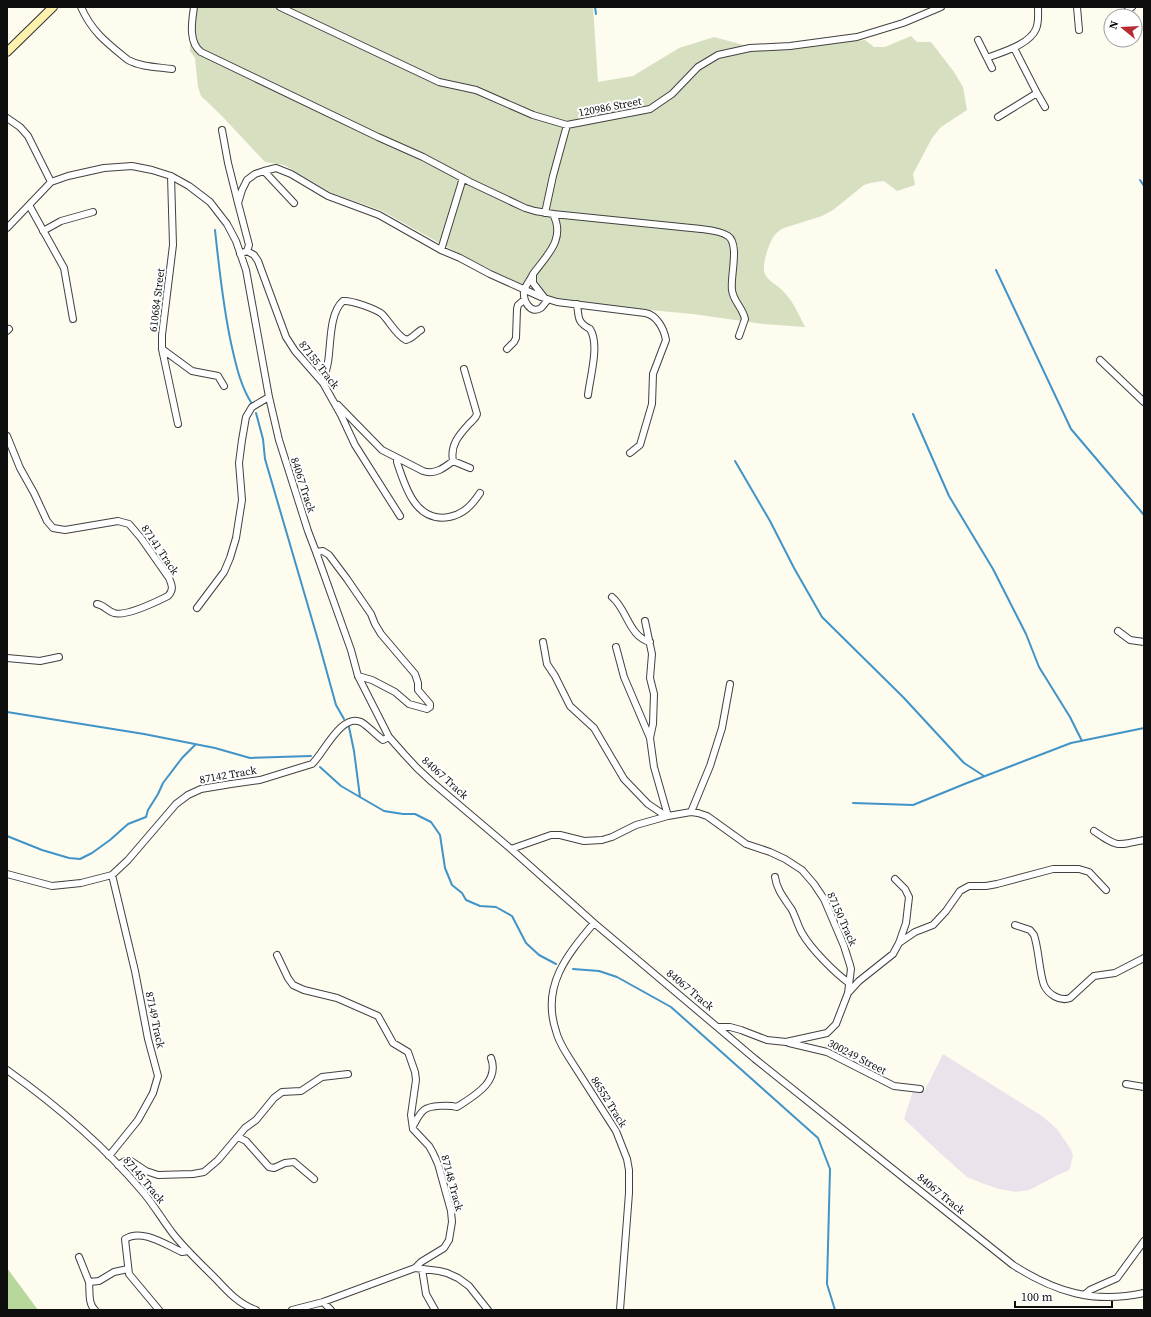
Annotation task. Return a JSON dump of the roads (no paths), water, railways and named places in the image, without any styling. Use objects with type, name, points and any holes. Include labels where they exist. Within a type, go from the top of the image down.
[{"type":"main road","points":[[7,52],[52,7]]},
{"type":"street","points":[[81,7],[94,30],[132,63],[172,69]]},
{"type":"street","points":[[194,7],[192,31],[197,49],[201,52],[423,157],[534,212],[701,229],[728,236],[733,242],[734,246],[732,285],[733,295],[745,319],[739,336]]},
{"type":"street","name":"120986 Street","points":[[280,7],[439,82],[476,90],[533,115],[567,125],[642,112],[650,109],[672,94],[698,67],[718,55],[750,48],[790,46],[857,37],[903,23],[941,7]]},
{"type":"street","points":[[987,58],[1014,48],[1036,30],[1038,25],[1038,7]]},
{"type":"street","points":[[1077,7],[1079,30]]},
{"type":"street","points":[[978,40],[992,68]]},
{"type":"street","points":[[1014,48],[1045,107]]},
{"type":"street","points":[[998,117],[1037,93]]},
{"type":"street","points":[[7,118],[20,127],[28,136],[51,182],[7,228]]},
{"type":"street","points":[[546,213],[553,176],[567,125]]},
{"type":"street","points":[[222,130],[228,162],[249,244],[247,251],[240,254]]},
{"type":"street","name":"84067 Track","points":[[51,182],[86,171],[119,166],[143,168],[181,180],[197,191],[217,210],[232,232],[251,288],[279,440],[308,531],[358,676],[389,737],[417,768],[594,923],[755,1059],[1013,1265],[1035,1278],[1065,1292],[1098,1297],[1122,1297],[1144,1293]]},
{"type":"street","points":[[238,203],[247,180],[255,174],[273,168],[280,169],[328,196],[379,215],[440,250],[546,299],[649,313],[653,315],[660,324],[666,337],[652,374],[652,404],[640,445],[630,453]]},
{"type":"street","points":[[264,171],[294,202]]},
{"type":"street","name":"610684 Street","points":[[171,176],[174,245],[163,324],[162,349],[178,424]]},
{"type":"street","points":[[440,250],[463,178]]},
{"type":"street","points":[[29,206],[64,268],[73,319]]},
{"type":"street","points":[[43,231],[62,221],[93,212]]},
{"type":"street","points":[[546,299],[547,301],[542,307],[535,310],[526,305],[524,300],[524,290],[533,274],[556,243],[556,224],[553,214]]},
{"type":"street","name":"87155 Track","points":[[247,251],[254,255],[258,261],[286,337],[294,350],[323,383],[332,397],[355,445],[400,516]]},
{"type":"street","points":[[533,274],[533,283],[546,299]]},
{"type":"street","points":[[507,349],[515,341],[517,308],[518,305],[524,300]]},
{"type":"street","points":[[323,383],[328,361],[334,316],[337,307],[343,301],[353,302],[380,313],[406,340],[410,339],[421,330]]},
{"type":"street","points":[[577,304],[580,322],[590,329],[594,341],[594,353],[588,395]]},
{"type":"street","points":[[162,349],[192,371],[218,376],[224,386]]},
{"type":"street","points":[[1100,360],[1144,402]]},
{"type":"street","points":[[453,461],[452,450],[454,442],[477,416],[477,411],[464,370]]},
{"type":"street","points":[[197,608],[224,572],[236,538],[242,500],[239,463],[246,417],[252,407],[270,397]]},
{"type":"street","points":[[332,397],[376,445],[397,458],[430,473],[442,469],[453,461]]},
{"type":"street","name":"87141 Track","points":[[7,436],[20,468],[34,492],[47,521],[53,528],[65,530],[118,522],[129,524],[141,538],[169,578],[172,585],[172,592],[168,596],[128,612],[115,613],[102,605],[97,604]]},
{"type":"street","points":[[397,458],[405,487],[411,498],[422,511],[429,515],[444,518],[462,513],[473,503],[480,493]]},
{"type":"street","points":[[453,461],[470,468]]},
{"type":"street","points":[[316,552],[323,551],[328,555],[347,579],[371,614],[381,634],[415,674],[418,682],[418,690],[430,704],[430,707],[427,709],[409,704],[395,692],[372,680],[358,676]]},
{"type":"street","points":[[612,596],[621,607],[638,636],[650,642]]},
{"type":"street","points":[[645,620],[652,654],[650,678],[654,694],[653,724],[650,738]]},
{"type":"street","points":[[1118,631],[1130,640],[1144,642]]},
{"type":"street","points":[[543,642],[547,664],[570,706],[594,728],[624,779],[648,804],[667,816]]},
{"type":"street","points":[[616,647],[624,677],[650,738],[654,766],[667,816]]},
{"type":"street","points":[[7,658],[40,661],[59,657]]},
{"type":"street","points":[[690,812],[710,766],[722,728],[730,684]]},
{"type":"street","name":"87142 Track","points":[[7,874],[52,886],[81,883],[112,875],[128,860],[176,804],[194,792],[231,784],[260,780],[312,764],[339,729],[349,722],[357,721],[363,723],[376,736],[383,740],[389,737]]},
{"type":"street","name":"87150 Track","points":[[511,849],[551,836],[560,835],[584,841],[602,840],[612,837],[636,825],[667,816],[690,812],[707,816],[746,844],[764,849],[785,859],[807,875],[824,899],[844,946],[851,970],[848,993],[838,1018],[830,1030],[819,1036],[786,1042],[766,1040],[730,1027],[718,1027]]},
{"type":"street","points":[[1094,831],[1107,840],[1118,845],[1144,840]]},
{"type":"street","points":[[900,943],[915,932],[933,925],[946,911],[960,891],[969,886],[990,886],[1053,869],[1082,869],[1089,872],[1106,890]]},
{"type":"street","name":"87149 Track","points":[[109,1156],[138,1120],[153,1094],[158,1076],[148,1039],[135,971],[112,875]]},
{"type":"street","points":[[775,877],[776,886],[807,940],[849,983]]},
{"type":"street","points":[[848,993],[859,981],[893,954],[900,943],[906,923],[908,897],[905,889],[895,879]]},
{"type":"street","name":"86552 Track","points":[[594,923],[569,954],[561,967],[552,995],[552,1008],[555,1028],[561,1043],[616,1131],[627,1159],[629,1170],[629,1193],[620,1310]]},
{"type":"street","points":[[1015,925],[1030,930],[1034,935],[1044,985],[1059,999],[1070,998],[1094,976],[1113,974],[1144,958]]},
{"type":"street","points":[[277,955],[293,985],[304,990],[337,998],[378,1016],[393,1043],[408,1052],[415,1072],[416,1080],[411,1116],[413,1126]]},
{"type":"street","name":"300249 Street","points":[[786,1042],[828,1052],[894,1086],[920,1089]]},
{"type":"street","points":[[413,1126],[426,1109],[451,1105],[457,1107],[481,1090],[494,1072],[494,1066],[491,1058]]},
{"type":"street","name":"87145 Track","points":[[7,1070],[63,1114],[109,1156],[143,1192],[173,1234],[188,1251],[230,1294],[247,1308],[256,1310]]},
{"type":"street","points":[[118,1165],[125,1161],[131,1161],[146,1171],[158,1174],[200,1174],[208,1170],[245,1128],[256,1120],[274,1098],[282,1092],[301,1091],[322,1077],[348,1074]]},
{"type":"street","points":[[1126,1084],[1144,1088]]},
{"type":"street","name":"87148 Track","points":[[413,1126],[413,1129],[417,1134],[429,1146],[438,1164],[451,1211],[452,1222],[449,1240],[444,1248],[421,1262],[415,1268]]},
{"type":"street","points":[[238,1137],[246,1141],[269,1167],[274,1168],[285,1163],[294,1162],[314,1179]]},
{"type":"street","points":[[159,1310],[129,1274],[124,1242],[126,1238],[144,1236],[182,1252],[188,1251]]},
{"type":"street","points":[[1084,1295],[1086,1292],[1117,1278],[1144,1241]]},
{"type":"street","points":[[79,1257],[89,1282],[90,1303],[95,1310]]},
{"type":"street","points":[[292,1310],[324,1302],[415,1268],[447,1273],[458,1278],[469,1286],[488,1310]]},
{"type":"street","points":[[89,1282],[99,1281],[114,1272],[128,1269]]},
{"type":"street","points":[[422,1269],[426,1294],[435,1310]]},
{"type":"street","points":[[324,1302],[330,1310]]},
{"type":"waterway","points":[[595,7],[596,14]]},
{"type":"waterway","points":[[1140,180],[1144,186]]},
{"type":"waterway","points":[[215,230],[223,301],[228,329],[241,382],[252,404]]},
{"type":"waterway","points":[[996,270],[1071,429],[1144,515]]},
{"type":"waterway","points":[[256,413],[263,439],[265,459],[336,705],[344,719]]},
{"type":"waterway","points":[[913,414],[949,496],[993,569],[1026,634],[1039,667],[1070,717],[1082,741]]},
{"type":"waterway","points":[[735,461],[770,521],[794,568],[822,617],[904,698],[964,763],[984,776]]},
{"type":"waterway","points":[[7,712],[144,734],[215,748],[250,758],[311,756]]},
{"type":"waterway","points":[[349,727],[354,751],[360,797]]},
{"type":"waterway","points":[[853,803],[913,805],[1071,743],[1144,728]]},
{"type":"waterway","points":[[7,836],[42,850],[69,858],[80,859],[92,853],[110,840],[128,824],[146,817],[148,810],[163,783],[182,758],[195,745]]},
{"type":"waterway","points":[[320,767],[341,786],[384,811],[415,814],[431,822],[440,835],[445,868],[452,885],[462,893],[466,900],[480,906],[496,907],[512,916],[526,943],[539,955],[556,964]]},
{"type":"waterway","points":[[573,969],[599,971],[617,977],[671,1007],[818,1138],[830,1169],[827,1284],[835,1310]]}]
